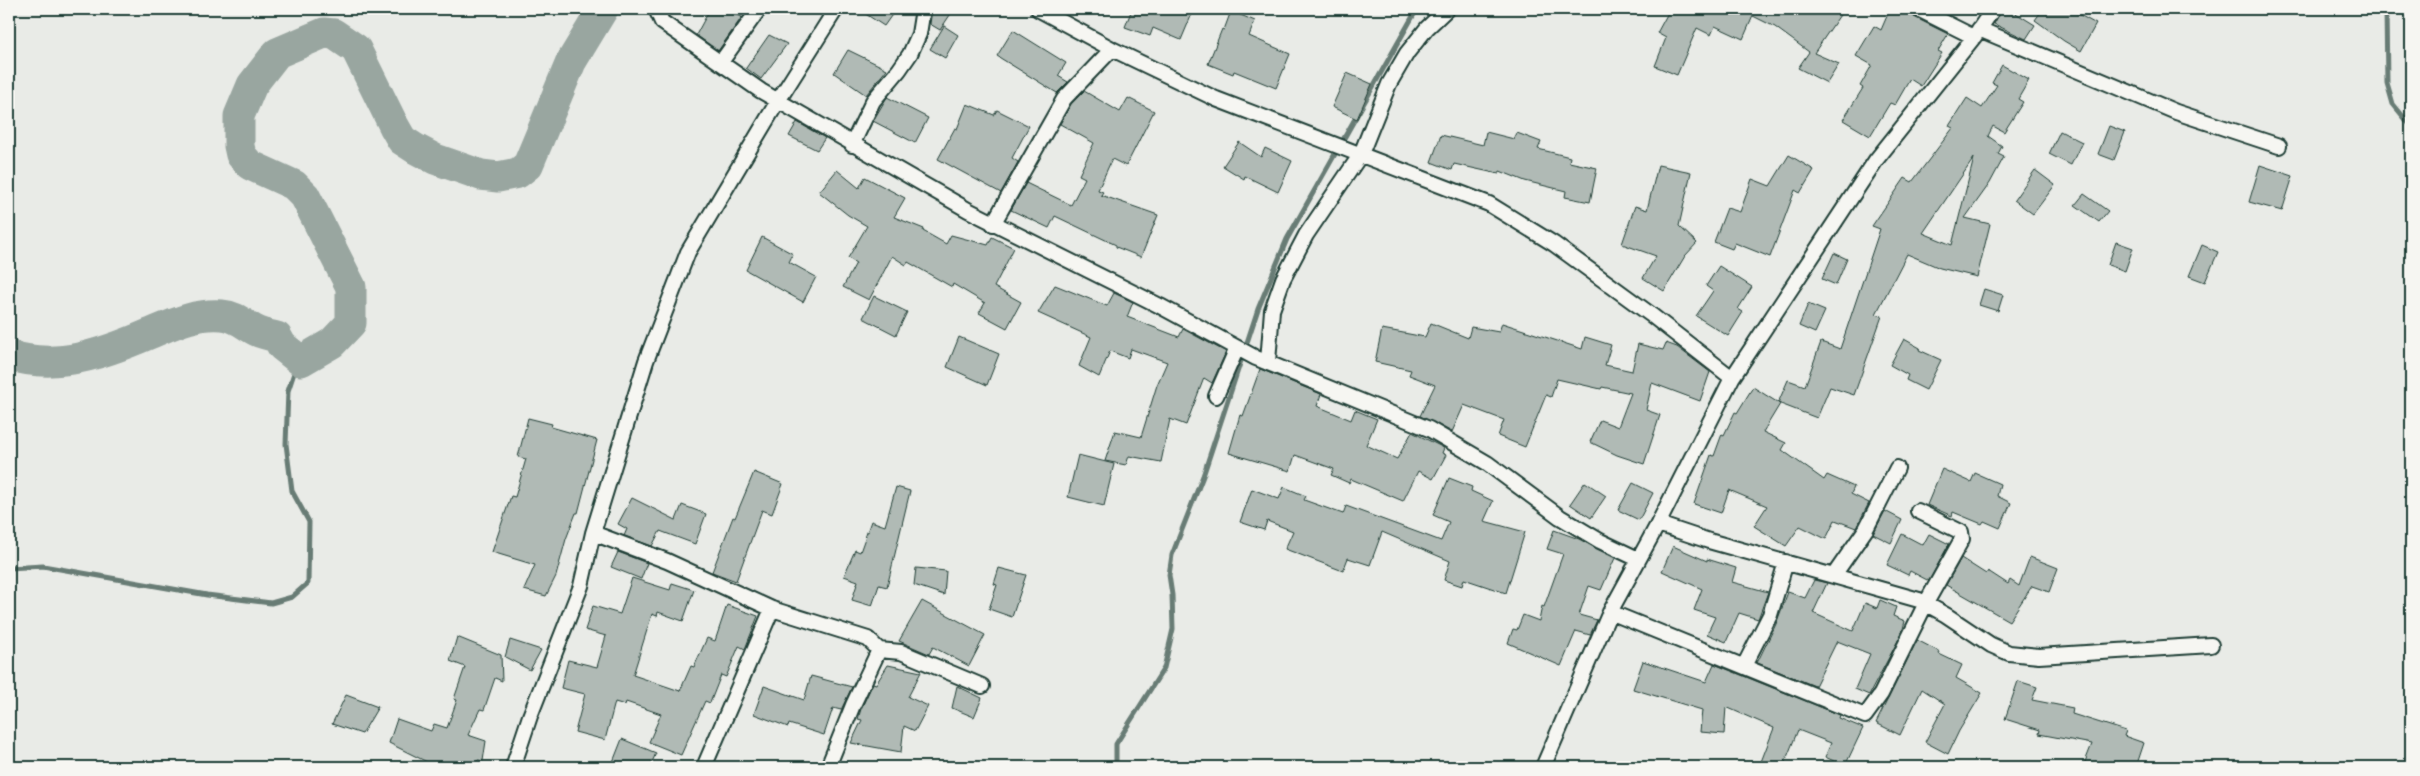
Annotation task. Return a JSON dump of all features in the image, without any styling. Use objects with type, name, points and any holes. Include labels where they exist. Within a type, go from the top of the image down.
[{"type":"street","points":[[656,9],[662,22],[761,91],[852,145],[993,224],[1160,306],[1239,349],[1429,429],[1487,463],[1560,517],[1600,541],[1638,560]]},
{"type":"street","points":[[721,62],[759,9]]},
{"type":"street","points":[[514,767],[530,716],[580,586],[593,533],[646,361],[688,252],[778,101],[836,9]]},
{"type":"street","points":[[852,145],[873,101],[910,54],[919,34],[923,9]]},
{"type":"street","points":[[1038,9],[1112,49],[1216,99],[1489,204],[1518,220],[1650,314],[1732,378]]},
{"type":"street","points":[[1262,360],[1276,294],[1306,234],[1361,154],[1393,76],[1407,53],[1427,28],[1447,9]]},
{"type":"street","points":[[1918,9],[2176,112],[2279,146]]},
{"type":"street","points":[[1543,767],[1610,612],[1658,524],[1732,378],[1876,160],[1993,9]]},
{"type":"street","points":[[993,224],[1064,99],[1112,49]]},
{"type":"street","points":[[1216,396],[1239,349]]},
{"type":"street","points":[[1834,575],[1866,529],[1897,468]]},
{"type":"street","points":[[1610,612],[1865,716],[1881,694],[1962,535],[1961,532],[1918,511]]},
{"type":"street","points":[[1658,524],[1709,541],[1834,575],[1926,603],[1991,646],[2017,654],[2040,656],[2211,646]]},
{"type":"street","points":[[593,533],[667,561],[772,609],[868,639],[879,650],[901,652],[982,686]]},
{"type":"street","points":[[1744,666],[1772,608],[1786,562]]},
{"type":"street","points":[[704,767],[772,609]]},
{"type":"street","points":[[828,767],[853,705],[879,650]]},
{"type":"building","points":[[710,9],[725,9],[742,17],[718,51],[696,35]]},
{"type":"building","points":[[858,9],[896,9],[884,26]]},
{"type":"building","points":[[932,9],[954,9],[940,30],[930,24]]},
{"type":"building","points":[[1132,9],[1194,9],[1181,40],[1153,28],[1150,36],[1125,27]]},
{"type":"building","points":[[1670,9],[1844,9],[1814,53],[1839,64],[1827,83],[1798,68],[1809,52],[1775,27],[1753,16],[1743,39],[1715,26],[1711,35],[1697,28],[1677,75],[1655,66],[1666,38],[1657,33]]},
{"type":"building","points":[[1890,9],[1909,9],[1914,17],[1948,34],[1938,51],[1942,53],[1921,86],[1910,79],[1895,105],[1890,103],[1870,136],[1843,120],[1863,88],[1860,86],[1872,65],[1856,56],[1874,26],[1881,30]]},
{"type":"building","points":[[2002,9],[2009,9],[2035,25],[2026,39],[1994,24]]},
{"type":"building","points":[[2043,9],[2069,9],[2096,24],[2081,51],[2035,20]]},
{"type":"building","points":[[1231,11],[1255,21],[1249,36],[1290,54],[1276,88],[1234,71],[1233,74],[1208,64]]},
{"type":"building","points":[[944,26],[958,35],[945,58],[930,49]]},
{"type":"building","points":[[1013,30],[1066,63],[1058,76],[1068,82],[1057,93],[997,56]]},
{"type":"building","points":[[769,35],[787,44],[761,79],[746,68]]},
{"type":"building","points":[[848,50],[887,69],[866,95],[834,73]]},
{"type":"building","points":[[2002,65],[2029,80],[2018,99],[2023,102],[2004,132],[1993,126],[1988,136],[2002,146],[1998,154],[2004,157],[1990,183],[1965,218],[1990,224],[1977,277],[1940,268],[1907,254],[1876,314],[1882,316],[1854,395],[1830,387],[1817,418],[1778,403],[1788,380],[1805,386],[1821,342],[1840,349],[1880,229],[1872,226],[1905,178],[1912,182],[1953,128],[1949,126],[1967,98],[1982,108],[1997,85],[1992,83]],"holes":[[[1974,158],[1952,245],[1923,233]]]},
{"type":"building","points":[[1347,73],[1372,84],[1357,119],[1332,107]]},
{"type":"building","points":[[1084,91],[1120,112],[1128,98],[1154,111],[1126,166],[1112,159],[1098,190],[1103,192],[1101,195],[1158,215],[1141,257],[1116,247],[1116,245],[1055,216],[1049,228],[1011,210],[1026,183],[1071,205],[1085,178],[1079,175],[1094,143],[1060,124],[1071,104]]},
{"type":"building","points":[[887,97],[928,118],[915,143],[873,121]]},
{"type":"building","points":[[967,104],[994,115],[997,110],[1029,126],[1012,158],[1018,162],[1001,193],[938,159],[955,128],[957,129]]},
{"type":"building","points":[[797,122],[825,138],[817,150],[789,136]]},
{"type":"building","points":[[2109,126],[2125,132],[2114,160],[2098,154]]},
{"type":"building","points":[[2060,131],[2082,142],[2071,165],[2049,154]]},
{"type":"building","points":[[1486,132],[1514,139],[1517,133],[1541,142],[1538,149],[1570,157],[1569,162],[1597,168],[1590,202],[1565,197],[1566,191],[1525,181],[1500,171],[1499,174],[1454,164],[1452,170],[1431,162],[1441,135],[1483,145]]},
{"type":"building","points":[[1239,142],[1261,157],[1265,148],[1292,161],[1278,192],[1245,176],[1244,179],[1223,166]]},
{"type":"building","points":[[1789,155],[1814,170],[1800,193],[1795,190],[1770,257],[1735,243],[1732,249],[1714,242],[1727,208],[1740,212],[1752,179],[1770,186]]},
{"type":"building","points":[[1658,165],[1691,172],[1679,226],[1697,243],[1685,256],[1664,291],[1643,278],[1656,256],[1622,244],[1635,206],[1647,210]]},
{"type":"building","points":[[2260,165],[2293,176],[2282,211],[2249,202]]},
{"type":"building","points":[[837,170],[859,188],[865,177],[905,198],[894,217],[924,229],[923,231],[946,244],[951,235],[988,245],[992,237],[1014,248],[994,287],[1021,302],[1007,328],[979,313],[985,303],[953,284],[952,287],[908,262],[906,265],[892,256],[869,300],[843,287],[856,263],[848,258],[867,226],[848,215],[819,192]]},
{"type":"building","points":[[2035,170],[2055,185],[2033,214],[2014,200]]},
{"type":"building","points":[[2084,194],[2108,211],[2099,222],[2075,205]]},
{"type":"building","points":[[762,237],[793,254],[789,262],[816,277],[803,302],[746,270]]},
{"type":"building","points":[[2116,242],[2133,248],[2125,271],[2108,265]]},
{"type":"building","points":[[2202,245],[2218,252],[2205,282],[2189,276]]},
{"type":"building","points":[[1834,253],[1847,259],[1836,285],[1822,279]]},
{"type":"building","points":[[1719,266],[1752,287],[1738,309],[1743,312],[1728,336],[1696,316],[1713,291],[1706,286]]},
{"type":"building","points":[[1055,285],[1107,306],[1114,293],[1133,302],[1127,317],[1179,337],[1183,329],[1226,352],[1212,383],[1204,378],[1186,425],[1170,419],[1161,462],[1129,456],[1126,465],[1105,461],[1115,431],[1141,437],[1157,385],[1167,362],[1131,349],[1128,358],[1110,351],[1099,377],[1079,366],[1091,337],[1038,313]]},
{"type":"building","points":[[1984,289],[2003,295],[1998,311],[1979,305]]},
{"type":"building","points":[[874,296],[907,312],[896,335],[863,318]]},
{"type":"building","points":[[1808,304],[1825,311],[1815,333],[1799,326]]},
{"type":"building","points":[[1431,323],[1468,338],[1471,327],[1499,332],[1502,323],[1582,349],[1585,337],[1611,345],[1605,365],[1632,371],[1638,344],[1663,350],[1666,343],[1677,347],[1710,372],[1700,401],[1652,383],[1646,410],[1660,415],[1644,464],[1617,455],[1590,442],[1600,420],[1618,427],[1631,393],[1602,387],[1601,389],[1557,379],[1551,397],[1546,395],[1525,447],[1498,436],[1504,420],[1464,405],[1452,432],[1420,416],[1435,385],[1409,375],[1411,370],[1375,362],[1382,329],[1425,337]]},
{"type":"building","points":[[959,337],[999,354],[987,385],[947,367]]},
{"type":"building","points":[[1904,339],[1920,348],[1919,350],[1941,360],[1926,390],[1906,380],[1908,375],[1890,365]]},
{"type":"building","points":[[1260,369],[1321,394],[1317,406],[1351,420],[1355,410],[1377,419],[1366,445],[1397,459],[1412,432],[1444,448],[1442,453],[1446,455],[1433,479],[1418,471],[1403,501],[1351,479],[1349,483],[1331,475],[1334,469],[1295,455],[1290,471],[1229,453],[1240,415],[1243,416]]},
{"type":"building","points":[[1753,387],[1780,404],[1763,432],[1786,443],[1782,450],[1824,480],[1827,475],[1854,487],[1851,494],[1869,503],[1856,528],[1835,520],[1826,539],[1800,526],[1786,546],[1754,526],[1767,506],[1729,490],[1721,513],[1694,504],[1711,455],[1714,456],[1722,434],[1724,435],[1735,412],[1737,413]]},
{"type":"building","points":[[528,418],[552,424],[551,427],[597,440],[578,513],[576,513],[566,539],[556,576],[546,596],[524,590],[535,565],[492,552],[511,496],[515,497],[526,459],[518,457]]},
{"type":"building","points":[[1078,455],[1114,464],[1104,506],[1068,497]]},
{"type":"building","points":[[1942,469],[1971,482],[1975,473],[2000,484],[1997,496],[2011,503],[2000,528],[1984,521],[1982,524],[1953,512],[1952,516],[1927,505]]},
{"type":"building","points":[[754,472],[783,484],[772,514],[762,510],[736,581],[712,572],[733,517],[735,518]]},
{"type":"building","points":[[1449,478],[1472,487],[1471,491],[1493,501],[1484,521],[1525,532],[1506,593],[1464,579],[1462,586],[1444,580],[1450,561],[1382,532],[1370,565],[1348,558],[1343,571],[1285,549],[1293,531],[1267,521],[1264,530],[1240,522],[1252,489],[1279,499],[1284,487],[1306,496],[1304,500],[1343,514],[1346,506],[1441,541],[1449,522],[1433,515]]},
{"type":"building","points":[[1585,482],[1606,496],[1591,518],[1570,504]]},
{"type":"building","points":[[1633,483],[1653,493],[1639,520],[1618,510]]},
{"type":"building","points":[[896,487],[910,491],[887,587],[879,585],[872,606],[852,600],[858,581],[844,576],[855,550],[860,552],[871,521],[885,526]]},
{"type":"building","points":[[632,498],[676,520],[682,505],[706,514],[695,544],[660,531],[652,546],[624,536],[627,529],[618,524]]},
{"type":"building","points":[[1885,511],[1902,520],[1891,543],[1873,534]]},
{"type":"building","points":[[1554,530],[1579,539],[1615,558],[1601,590],[1589,586],[1579,615],[1597,620],[1590,635],[1576,631],[1561,666],[1508,643],[1513,629],[1517,630],[1523,615],[1539,621],[1542,606],[1544,607],[1563,554],[1547,549]]},
{"type":"building","points":[[1902,534],[1923,545],[1929,534],[1949,544],[1929,581],[1910,571],[1908,575],[1887,565]]},
{"type":"building","points":[[1673,546],[1707,561],[1707,559],[1736,568],[1732,582],[1768,592],[1758,619],[1739,613],[1726,642],[1707,634],[1715,617],[1694,610],[1702,589],[1662,571]]},
{"type":"building","points":[[618,552],[647,563],[641,579],[611,567]]},
{"type":"building","points":[[2030,557],[2058,568],[2049,592],[2032,586],[2009,621],[1946,585],[1961,558],[1986,574],[1988,571],[2008,584],[2010,580],[2019,586]]},
{"type":"building","points":[[916,568],[946,571],[944,595],[914,585]]},
{"type":"building","points":[[999,568],[1026,575],[1012,617],[989,609],[997,585],[994,584]]},
{"type":"building","points":[[632,578],[670,590],[672,583],[694,590],[683,621],[658,612],[657,616],[652,614],[633,675],[680,691],[691,666],[694,667],[707,638],[715,641],[727,605],[758,616],[745,649],[739,646],[726,677],[721,675],[710,703],[705,701],[681,755],[649,742],[661,714],[626,702],[625,705],[615,702],[605,740],[575,732],[585,694],[561,688],[568,660],[597,667],[606,636],[585,630],[593,606],[620,614]]},
{"type":"building","points":[[1814,580],[1827,583],[1813,613],[1853,631],[1865,603],[1877,608],[1880,600],[1896,607],[1893,616],[1905,621],[1902,633],[1869,695],[1855,689],[1870,654],[1837,641],[1815,686],[1757,663],[1776,624],[1788,592],[1805,598]]},
{"type":"building","points":[[922,601],[985,635],[969,666],[933,647],[929,654],[899,641]]},
{"type":"building","points":[[457,637],[501,655],[502,681],[495,678],[484,710],[480,709],[468,735],[486,741],[483,761],[478,760],[475,767],[425,767],[427,762],[389,743],[397,719],[431,731],[434,724],[447,728],[457,700],[454,699],[465,667],[450,661]]},
{"type":"building","points":[[510,640],[541,650],[530,670],[505,657]]},
{"type":"building","points":[[1917,640],[1940,652],[1939,654],[1962,665],[1956,678],[1982,693],[1959,731],[1948,754],[1925,742],[1945,704],[1922,689],[1900,735],[1876,723]]},
{"type":"building","points":[[1643,661],[1706,682],[1714,664],[1840,715],[1839,718],[1863,728],[1845,766],[1825,757],[1831,743],[1798,730],[1783,767],[1759,767],[1774,728],[1726,707],[1724,734],[1700,732],[1702,710],[1633,689]]},
{"type":"building","points":[[888,665],[921,672],[908,697],[928,706],[915,731],[904,726],[901,752],[851,743],[862,720],[858,719],[873,683],[876,684]]},
{"type":"building","points":[[811,676],[852,687],[841,710],[833,708],[824,735],[789,724],[788,727],[754,714],[764,686],[804,700]]},
{"type":"building","points":[[2018,681],[2037,687],[2032,700],[2073,708],[2072,714],[2126,731],[2124,736],[2144,743],[2136,767],[2083,767],[2092,744],[2039,734],[2040,730],[2005,719]]},
{"type":"building","points":[[957,686],[982,698],[974,717],[952,708]]},
{"type":"building","points":[[346,695],[378,707],[362,734],[332,724]]},
{"type":"building","points":[[622,739],[656,753],[650,767],[611,767]]},
{"type":"waterway","points":[[9,355],[45,361],[80,358],[115,348],[193,317],[212,315],[233,317],[254,330],[277,337],[282,346],[301,361],[332,343],[351,323],[351,287],[305,196],[294,185],[250,165],[241,155],[239,146],[239,116],[252,85],[277,53],[324,33],[334,34],[356,49],[402,140],[435,159],[481,175],[498,177],[518,173],[528,165],[571,62],[603,9]]},
{"type":"waterway","points":[[1116,767],[1116,744],[1164,668],[1173,629],[1172,595],[1169,575],[1172,555],[1203,476],[1258,309],[1287,239],[1417,9]]},
{"type":"waterway","points":[[2386,9],[2387,83],[2393,104],[2411,126]]},
{"type":"waterway","points":[[9,568],[43,566],[207,595],[271,603],[292,597],[308,583],[309,522],[292,491],[286,444],[288,391],[296,367],[301,361]]}]
